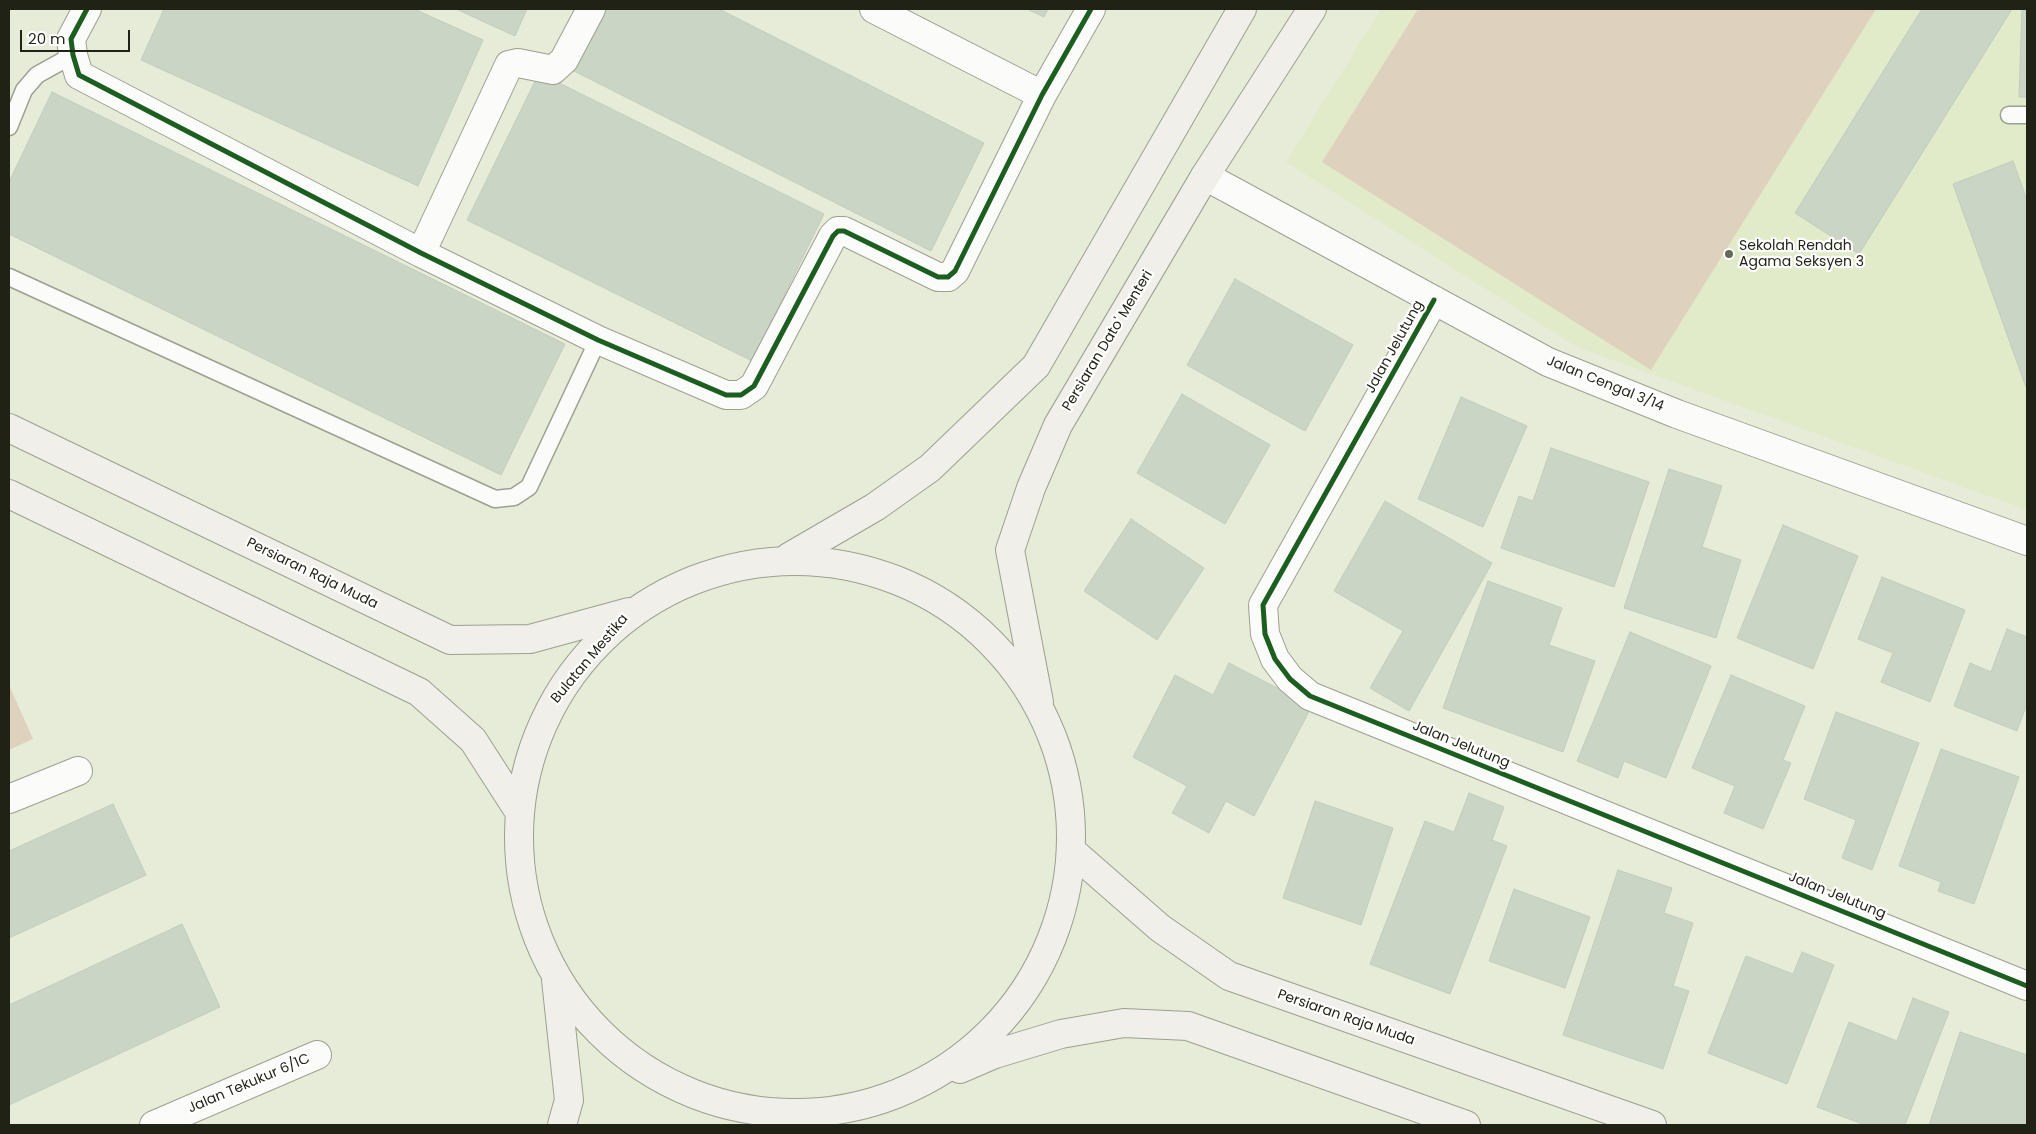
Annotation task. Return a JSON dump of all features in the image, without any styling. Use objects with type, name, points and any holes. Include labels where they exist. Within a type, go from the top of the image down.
[{"type":"main road","points":[[789,557],[874,507],[930,468],[1036,366],[1242,9]]},
{"type":"main road","name":"Persiaran Dato' Menteri","points":[[1040,705],[1010,550],[1031,488],[1058,425],[1205,176],[1312,9]]},
{"type":"main road","name":"Persiaran Raja Muda","points":[[9,428],[450,640],[530,639],[629,612]]},
{"type":"main road","points":[[9,494],[420,692],[472,740],[518,810]]},
{"type":"main road","name":"Bulatan Mestika","points":[[789,557],[889,574],[976,626],[1040,705],[1066,776],[1073,852],[1053,942],[1005,1021],[935,1079],[862,1109],[777,1121],[694,1098],[615,1051],[556,980],[523,898],[518,810],[552,699],[629,612],[704,572],[789,557]]},
{"type":"main road","name":"Persiaran Raja Muda","points":[[1073,852],[1160,928],[1229,976],[1652,1125]]},
{"type":"main road","points":[[556,980],[569,1100],[562,1125]]},
{"type":"main road","points":[[935,1079],[995,1054],[1061,1034],[1124,1023],[1188,1026],[1466,1125]]},
{"type":"street","points":[[87,9],[71,39],[73,56],[79,74],[421,253],[598,340],[726,395],[741,395],[754,386],[833,236],[838,231],[844,231],[938,277],[948,277],[955,271],[1042,95],[1091,9]]},
{"type":"street","points":[[421,253],[508,65],[518,63],[553,70],[564,60],[591,9]]},
{"type":"street","points":[[874,9],[1042,95]]},
{"type":"street","name":"Jalan Cengal 3/14","points":[[1205,176],[1548,362],[1677,414],[2027,541]]},
{"type":"street","name":"Jalan Jelutung","points":[[1434,300],[1263,605],[1265,634],[1275,659],[1290,679],[1310,696],[2027,986]]},
{"type":"street","points":[[9,799],[78,770]]},
{"type":"street","name":"Jalan Tekukur 6/1C","points":[[154,1125],[317,1055]]},
{"type":"lane","points":[[9,127],[24,90],[37,75],[73,56]]},
{"type":"lane","points":[[2009,115],[2027,115]]},
{"type":"lane","points":[[9,276],[495,499],[514,497],[529,486],[598,340]]},
{"type":"shaded area","name":"Sekolah Rendah Agama Seksyen 3","points":[[1381,9],[2027,9],[2027,510],[1577,347],[1286,162]]},
{"type":"shaded area","points":[[1418,9],[1876,9],[1651,370],[1322,162]]},
{"type":"shaded area","points":[[9,685],[33,739],[9,750]]},
{"type":"building","points":[[164,9],[414,9],[483,40],[418,186],[141,60]]},
{"type":"building","points":[[456,9],[527,9],[515,36]]},
{"type":"building","points":[[600,9],[719,9],[984,143],[931,251],[570,69]]},
{"type":"building","points":[[1027,9],[1048,9],[1044,17]]},
{"type":"building","points":[[1922,9],[2012,9],[1859,254],[1795,213]]},
{"type":"building","points":[[2022,9],[2027,9],[2027,97],[2019,97]]},
{"type":"building","points":[[539,73],[824,214],[752,361],[467,220]]},
{"type":"building","points":[[52,92],[565,344],[501,475],[9,234],[9,182]]},
{"type":"building","points":[[2013,161],[2027,200],[2027,390],[1953,184]]},
{"type":"building","points":[[1235,279],[1353,345],[1305,431],[1187,365]]},
{"type":"building","points":[[1182,394],[1270,445],[1225,524],[1137,473]]},
{"type":"building","points":[[1461,397],[1527,426],[1483,527],[1418,499]]},
{"type":"building","points":[[1551,448],[1649,482],[1614,587],[1501,548],[1519,496],[1533,501]]},
{"type":"building","points":[[1669,469],[1722,486],[1702,547],[1741,560],[1716,638],[1624,608]]},
{"type":"building","points":[[1385,501],[1492,563],[1409,711],[1370,688],[1403,631],[1334,591]]},
{"type":"building","points":[[1131,519],[1204,568],[1157,640],[1084,591]]},
{"type":"building","points":[[1783,525],[1858,556],[1813,669],[1737,638]]},
{"type":"building","points":[[1882,577],[1965,610],[1930,702],[1881,682],[1893,653],[1858,639]]},
{"type":"building","points":[[1488,581],[1562,608],[1549,645],[1595,661],[1563,752],[1443,708]]},
{"type":"building","points":[[2007,629],[2027,637],[2027,704],[2017,731],[1954,706],[1970,663],[1991,672]]},
{"type":"building","points":[[1630,632],[1711,666],[1666,778],[1624,761],[1618,778],[1577,761]]},
{"type":"building","points":[[1229,663],[1312,706],[1254,816],[1226,801],[1209,833],[1172,813],[1187,786],[1133,757],[1175,675],[1213,695]]},
{"type":"building","points":[[1731,675],[1805,706],[1783,760],[1791,763],[1763,829],[1724,813],[1735,786],[1692,768]]},
{"type":"building","points":[[1836,712],[1919,743],[1872,870],[1842,858],[1856,820],[1804,799]]},
{"type":"building","points":[[1941,749],[2019,777],[1974,904],[1938,891],[1941,882],[1899,866]]},
{"type":"building","points":[[1469,793],[1504,807],[1492,840],[1507,846],[1450,994],[1370,964],[1425,821],[1454,832]]},
{"type":"building","points":[[1315,801],[1393,828],[1361,925],[1283,898]]},
{"type":"building","points":[[113,804],[146,875],[9,938],[9,851]]},
{"type":"building","points":[[1618,870],[1672,888],[1664,913],[1693,923],[1673,986],[1689,991],[1663,1069],[1563,1035]]},
{"type":"building","points":[[1514,889],[1590,917],[1565,988],[1489,961]]},
{"type":"building","points":[[182,924],[220,1007],[9,1105],[9,1005]]},
{"type":"building","points":[[1802,952],[1834,965],[1787,1084],[1708,1053],[1746,956],[1793,974]]},
{"type":"building","points":[[1913,998],[1949,1012],[1905,1125],[1865,1125],[1817,1107],[1849,1022],[1897,1041]]},
{"type":"building","points":[[1960,1032],[2027,1055],[2027,1119],[2025,1125],[1929,1125]]},
{"type":"cycle path","points":[[87,9],[71,39],[73,55],[79,75],[421,253],[598,340],[726,395],[741,395],[754,386],[833,236],[838,231],[844,231],[938,277],[948,277],[955,271],[1042,95],[1091,9]]},
{"type":"cycle path","points":[[1434,300],[1263,605],[1265,634],[1275,659],[1290,679],[1310,696],[2027,986]]},
{"type":"place","name":"Sekolah Rendah Agama Seksyen 3","points":[[1729,254]]}]
